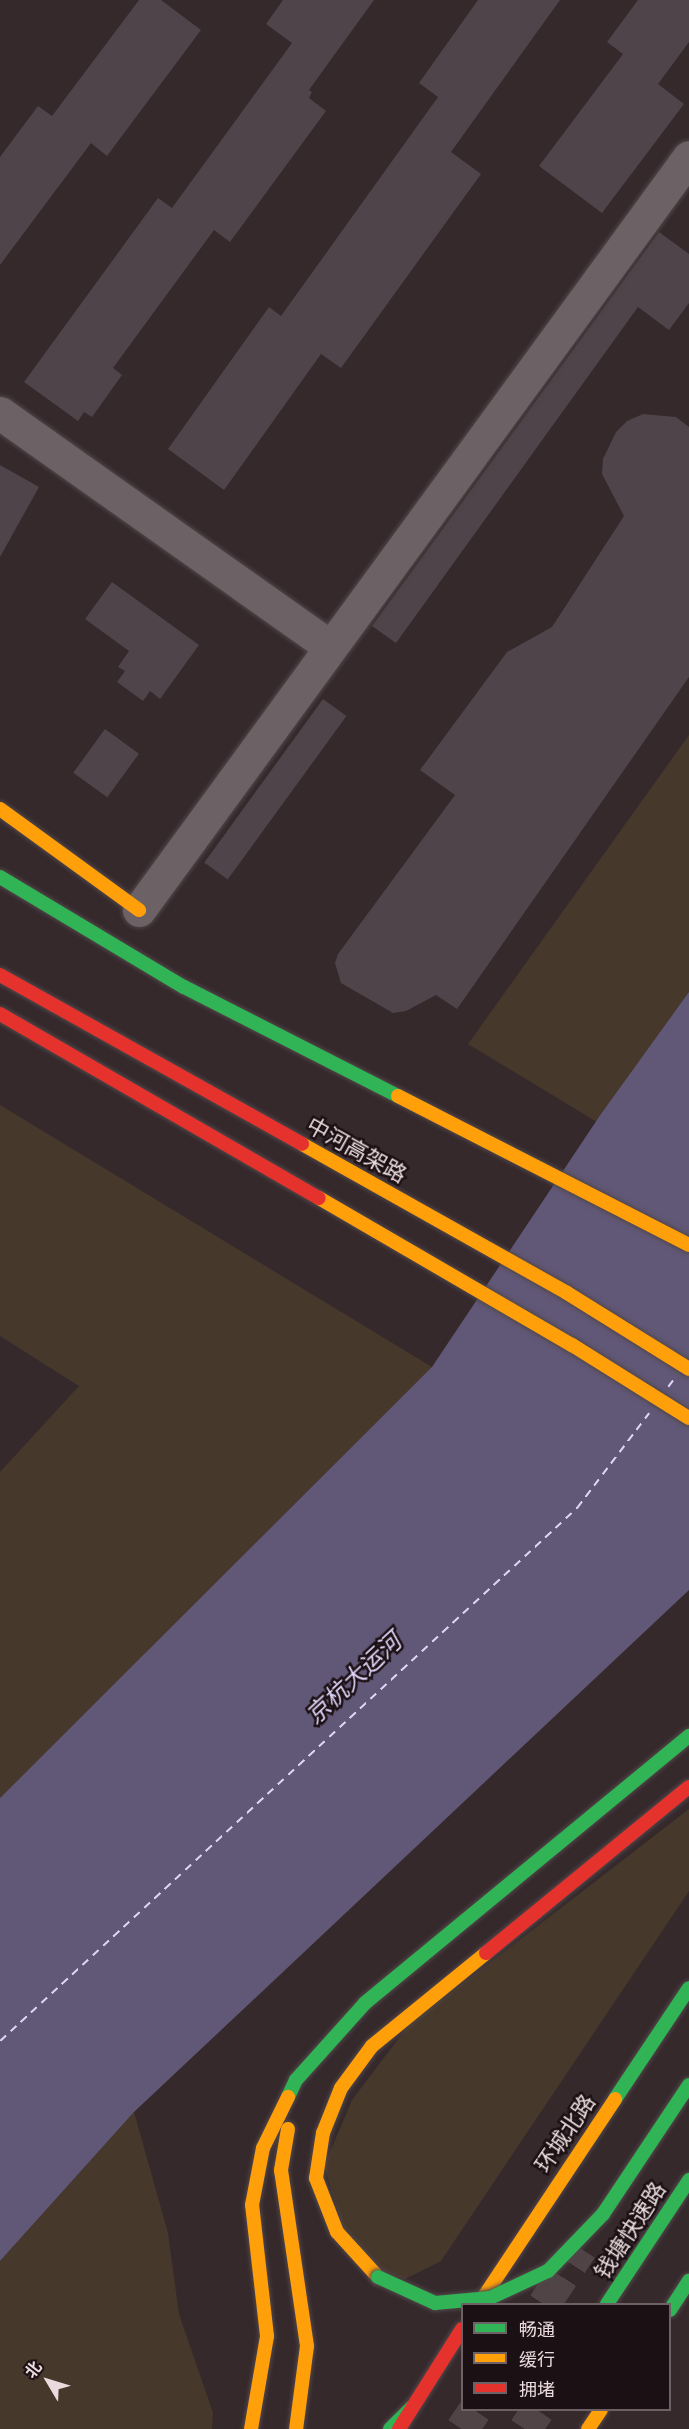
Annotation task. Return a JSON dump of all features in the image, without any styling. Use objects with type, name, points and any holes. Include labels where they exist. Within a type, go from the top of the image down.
[{"type":"main road","points":[[0,809],[139,910]]},
{"type":"main road","points":[[0,877],[194,992],[689,1245]]},
{"type":"main road","name":"中河高架路","points":[[0,975],[556,1287],[689,1370]]},
{"type":"main road","points":[[0,1014],[572,1345],[689,1418]]},
{"type":"main road","points":[[251,2429],[267,2336],[252,2205],[262,2148],[296,2080],[365,2003],[689,1736]]},
{"type":"main road","points":[[689,1787],[372,2046],[341,2088],[323,2133],[316,2178],[337,2232],[378,2277],[435,2303],[490,2298],[548,2271],[603,2214],[689,2085]]},
{"type":"main road","name":"环城北路","points":[[480,2303],[689,1989]]},
{"type":"main road","points":[[296,2080],[281,2170],[307,2346],[296,2429]]},
{"type":"main road","name":"钱塘快速路","points":[[608,2303],[689,2180]]},
{"type":"main road","points":[[671,2307],[689,2282]]},
{"type":"main road","points":[[399,2429],[461,2331]]},
{"type":"main road","points":[[390,2429],[412,2407]]},
{"type":"main road","points":[[588,2429],[600,2411]]},
{"type":"street","points":[[139,910],[689,157]]},
{"type":"street","points":[[0,413],[331,647]]},
{"type":"shaded area","points":[[689,735],[689,994],[597,1122],[468,1044]]},
{"type":"shaded area","points":[[0,1105],[432,1367],[0,1798],[0,1472],[79,1386],[0,1336]]},
{"type":"shaded area","points":[[689,1809],[689,1891],[441,2261],[405,2279],[354,2264],[324,2166],[352,2100],[408,2026]]},
{"type":"shaded area","points":[[134,2112],[168,2233],[179,2314],[213,2413],[212,2429],[0,2429],[0,2261]]},
{"type":"water","name":"京杭大运河","points":[[689,992],[689,1590],[134,2112],[0,2261],[0,1798],[432,1367],[601,1114]]},
{"type":"building","points":[[139,0],[161,0],[201,30],[107,156],[91,143],[0,265],[0,157],[38,106],[52,116]]},
{"type":"building","points":[[283,0],[374,0],[309,90],[312,92],[309,98],[326,111],[230,242],[214,230],[113,368],[122,375],[92,417],[84,412],[78,421],[24,382],[158,198],[172,208],[292,43],[266,24]]},
{"type":"building","points":[[478,0],[560,0],[451,152],[481,174],[341,368],[321,354],[224,490],[168,449],[269,307],[281,316],[438,97],[419,83]]},
{"type":"building","points":[[638,0],[689,0],[689,42],[658,84],[684,104],[602,213],[539,166],[623,54],[607,42]]},
{"type":"building","points":[[659,232],[689,254],[689,303],[669,330],[638,307],[396,643],[372,626]]},
{"type":"building","points":[[643,414],[676,417],[689,427],[689,677],[457,1009],[436,995],[406,1011],[393,1013],[341,983],[335,963],[338,954],[455,795],[420,770],[507,652],[552,627],[624,516],[602,474],[603,459],[616,432],[627,421]]},
{"type":"building","points":[[0,465],[39,487],[0,557]]},
{"type":"building","points":[[112,582],[199,645],[160,699],[150,691],[143,701],[117,682],[125,671],[118,667],[129,651],[85,619]]},
{"type":"building","points":[[323,699],[346,716],[228,879],[204,862]]},
{"type":"building","points":[[105,729],[139,754],[107,797],[73,773]]},
{"type":"ferry route","points":[[668,1387],[674,1379]]},
{"type":"ferry route","points":[[0,2041],[577,1508],[649,1413]]},
{"type":"tunnel","points":[[545,2303],[581,2248]]},
{"type":"tunnel","points":[[462,2429],[474,2411]]},
{"type":"tunnel","points":[[525,2429],[537,2411]]},
{"type":"traffic: fast","points":[[0,877],[184,987],[398,1096]]},
{"type":"traffic: fast","points":[[288,2097],[296,2080],[365,2003],[689,1736]]},
{"type":"traffic: fast","points":[[615,2099],[689,1988]]},
{"type":"traffic: fast","points":[[378,2277],[435,2303],[490,2298],[548,2271],[603,2214],[689,2085]]},
{"type":"traffic: fast","points":[[608,2303],[689,2180]]},
{"type":"traffic: fast","points":[[671,2308],[689,2281]]},
{"type":"traffic: fast","points":[[390,2429],[412,2407]]},
{"type":"traffic: slow","points":[[0,809],[139,910]]},
{"type":"traffic: slow","points":[[398,1096],[689,1245]]},
{"type":"traffic: slow","points":[[302,1144],[567,1293],[689,1369]]},
{"type":"traffic: slow","points":[[319,1198],[572,1345],[689,1418]]},
{"type":"traffic: slow","points":[[378,2277],[337,2232],[316,2178],[323,2133],[341,2088],[372,2046],[486,1953]]},
{"type":"traffic: slow","points":[[251,2429],[267,2336],[252,2205],[263,2148],[288,2097]]},
{"type":"traffic: slow","points":[[480,2303],[615,2099]]},
{"type":"traffic: slow","points":[[288,2129],[281,2170],[307,2346],[296,2429]]},
{"type":"traffic: slow","points":[[588,2429],[600,2411]]},
{"type":"traffic: jam","points":[[0,975],[302,1144]]},
{"type":"traffic: jam","points":[[0,1014],[319,1198]]},
{"type":"traffic: jam","points":[[486,1953],[689,1787]]},
{"type":"traffic: jam","points":[[399,2429],[461,2331]]}]
